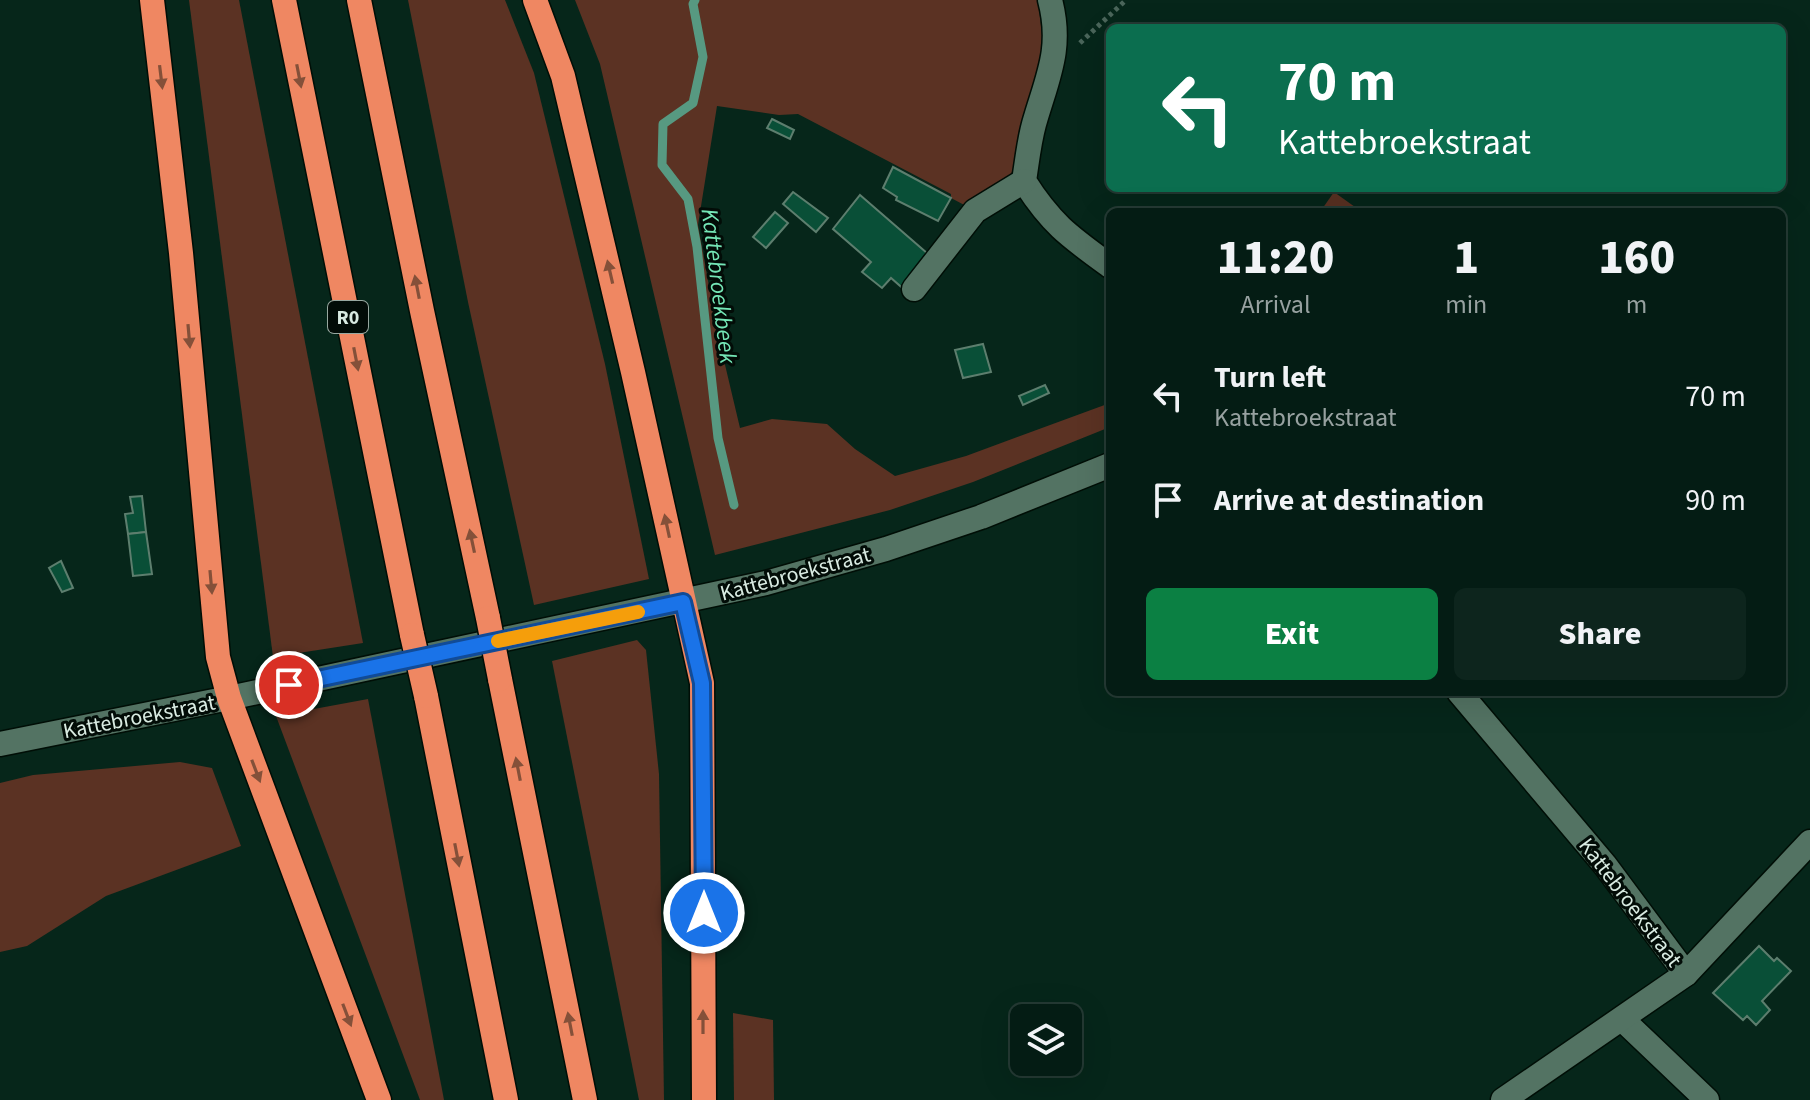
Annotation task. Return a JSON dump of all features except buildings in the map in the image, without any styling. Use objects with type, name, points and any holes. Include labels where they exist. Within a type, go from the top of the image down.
[{"type":"highway","points":[[152,0],[182,269],[218,657],[229,698],[379,1100]]},
{"type":"highway","name":"R0","points":[[284,0],[506,1100]]},
{"type":"highway","points":[[359,0],[585,1100]]},
{"type":"highway","points":[[535,0],[563,76],[702,683],[704,1100]]},
{"type":"street","points":[[1050,0],[1055,21],[1055,56],[1033,126],[1024,181],[1043,211],[1067,235],[1106,263]]},
{"type":"street","points":[[914,289],[975,211],[1024,181]]},
{"type":"street","name":"Kattebroekstraat","points":[[0,744],[683,602],[886,549],[981,517],[1106,467]]},
{"type":"street","name":"Kattebroekstraat","points":[[1462,696],[1605,865],[1686,974],[1810,842]]},
{"type":"street","points":[[1503,1100],[1686,974]]},
{"type":"street","points":[[1623,1020],[1707,1100]]},
{"type":"path","points":[[1055,56],[1084,41],[1126,0]]},
{"type":"shaded area","points":[[189,0],[239,0],[363,643],[273,657]]},
{"type":"shaded area","points":[[408,0],[505,0],[534,73],[605,364],[649,579],[534,605],[468,302]]},
{"type":"shaded area","points":[[575,0],[1038,0],[1045,60],[1011,175],[970,208],[951,198],[951,194],[798,114],[779,115],[717,106],[698,225],[717,331],[740,428],[772,419],[827,424],[855,449],[895,476],[966,456],[1106,404],[1106,429],[973,482],[890,510],[715,555],[600,64]]},
{"type":"shaded area","points":[[1334,192],[1356,208],[1323,208]]},
{"type":"shaded area","points":[[637,640],[646,650],[659,774],[664,1100],[639,1100],[552,661]]},
{"type":"shaded area","points":[[368,699],[444,1100],[420,1100],[276,716]]},
{"type":"shaded area","points":[[180,762],[212,768],[241,846],[106,896],[27,946],[0,952],[0,783],[33,775]]},
{"type":"shaded area","points":[[733,1013],[773,1020],[774,1100],[734,1100]]},
{"type":"waterway","name":"Kattebroekbeek","points":[[695,0],[693,4],[703,57],[693,103],[663,124],[662,165],[688,199],[697,247],[718,438],[734,505]]},
{"type":"slow traffic","points":[[498,641],[638,612]]},
{"type":"route","points":[[289,685],[683,602],[702,683],[704,913]]}]
